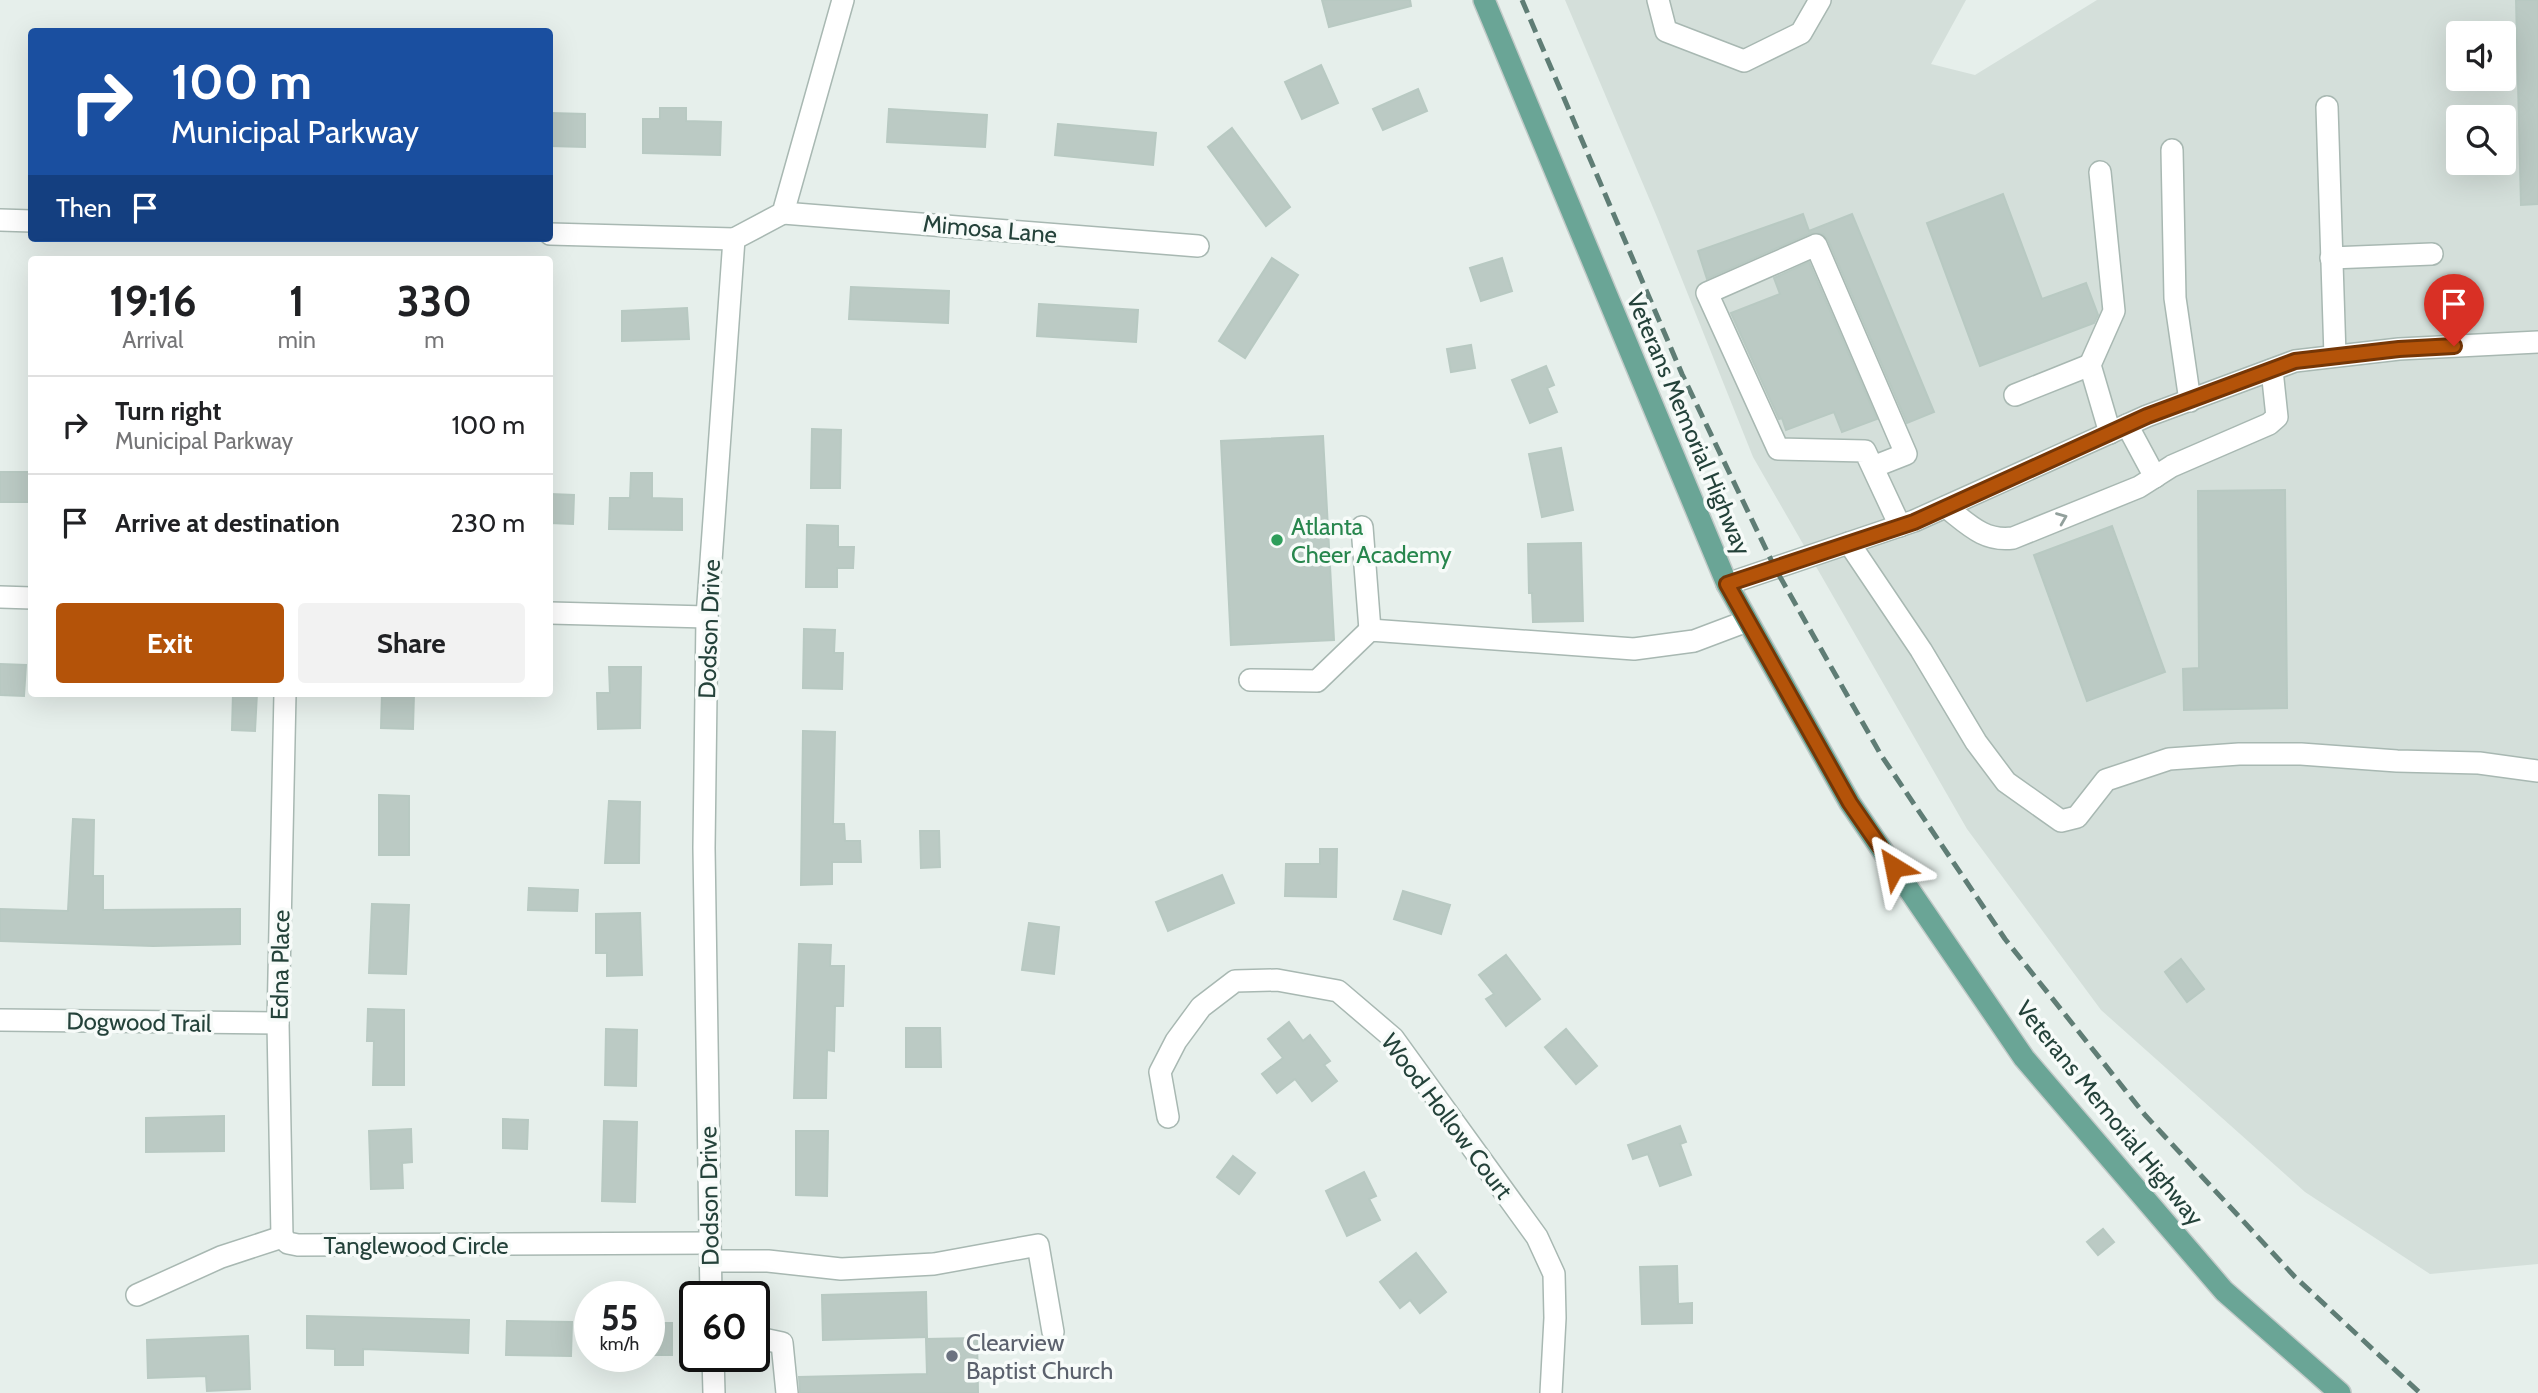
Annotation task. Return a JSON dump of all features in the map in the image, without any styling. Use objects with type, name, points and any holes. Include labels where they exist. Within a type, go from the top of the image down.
[{"type":"main road","name":"Veterans Memorial Highway","points":[[1484,0],[1727,584],[1850,803],[2024,1058],[2224,1291],[2340,1393]]},
{"type":"street","points":[[553,234],[734,239],[783,213],[843,0]]},
{"type":"street","points":[[1658,0],[1666,31],[1744,61],[1801,33],[1820,0]]},
{"type":"street","points":[[2327,107],[2335,356]]},
{"type":"street","points":[[2172,150],[2175,298],[2190,401]]},
{"type":"street","points":[[2015,395],[2090,365],[2114,311],[2100,172]]},
{"type":"street","name":"Mimosa Lane","points":[[783,213],[1198,246]]},
{"type":"street","points":[[0,220],[28,221]]},
{"type":"street","name":"Dodson Drive","points":[[711,1281],[704,848],[707,617],[734,239]]},
{"type":"street","points":[[1873,467],[1906,454],[1816,245],[1707,293],[1778,449],[1865,451],[1900,526]]},
{"type":"street","points":[[2331,258],[2432,254]]},
{"type":"street","points":[[1727,584],[1900,526],[2119,429],[2295,361],[2399,349],[2538,342]]},
{"type":"street","points":[[2090,365],[2119,429],[2155,477]]},
{"type":"street","points":[[1946,507],[1980,533],[1998,540],[2013,538],[2139,486],[2172,466],[2269,424],[2277,417],[2273,370]]},
{"type":"street","points":[[1362,527],[1370,630]]},
{"type":"street","points":[[1849,543],[1921,650],[1976,742],[2006,782],[2061,821],[2077,817],[2106,780],[2169,759],[2239,754],[2301,754],[2397,761],[2479,763],[2538,771]]},
{"type":"street","points":[[0,597],[28,598]]},
{"type":"street","points":[[553,613],[707,617]]},
{"type":"street","points":[[1251,680],[1317,681],[1370,630],[1634,649],[1694,640],[1747,621]]},
{"type":"street","name":"Edna Place","points":[[282,1237],[278,1023],[285,697]]},
{"type":"street","name":"Wood Hollow Court","points":[[1168,1117],[1160,1072],[1176,1041],[1201,1007],[1235,981],[1277,980],[1338,991],[1393,1038],[1537,1237],[1554,1274],[1555,1318],[1551,1393]]},
{"type":"street","name":"Dogwood Trail","points":[[0,1020],[278,1023]]},
{"type":"street","points":[[137,1295],[221,1257],[282,1237]]},
{"type":"street","name":"Tanglewood Circle","points":[[282,1237],[288,1243],[298,1245],[710,1252],[841,1269],[934,1264],[1038,1245],[1053,1332]]},
{"type":"street","points":[[770,1341],[782,1343],[787,1393]]},
{"type":"street","points":[[713,1372],[714,1393]]},
{"type":"shaded area","points":[[1565,0],[1966,0],[1931,64],[1975,75],[2097,0],[2538,0],[2538,1264],[2430,1274],[2305,1192],[2101,1010],[1967,829],[1753,457],[1657,217]]},
{"type":"building","points":[[1322,0],[1410,0],[1411,6],[1329,27]]},
{"type":"building","points":[[2516,0],[2538,0],[2538,204],[2521,205]]},
{"type":"building","points":[[1321,65],[1338,103],[1302,119],[1285,82]]},
{"type":"building","points":[[1418,89],[1427,111],[1383,130],[1373,109]]},
{"type":"building","points":[[660,108],[686,108],[686,121],[721,122],[720,155],[643,153],[643,119],[660,119]]},
{"type":"building","points":[[889,109],[987,115],[985,147],[887,142]]},
{"type":"building","points":[[553,113],[585,114],[585,147],[553,146]]},
{"type":"building","points":[[1058,124],[1156,133],[1153,165],[1055,155]]},
{"type":"building","points":[[1232,128],[1290,207],[1266,226],[1208,147]]},
{"type":"building","points":[[2003,194],[2042,299],[2086,283],[2098,315],[2094,323],[1980,366],[1927,223]]},
{"type":"building","points":[[1803,214],[1809,231],[1852,214],[1934,412],[1907,423],[1828,240],[1823,234],[1811,233],[1707,279],[1698,251]]},
{"type":"building","points":[[1272,258],[1298,275],[1245,358],[1219,341]]},
{"type":"building","points":[[1502,258],[1512,291],[1481,301],[1470,268]]},
{"type":"building","points":[[1809,262],[1877,419],[1842,432],[1834,412],[1786,430],[1731,313],[1780,294],[1774,278]]},
{"type":"building","points":[[851,287],[949,291],[948,323],[849,319]]},
{"type":"building","points":[[1039,304],[1138,310],[1136,342],[1037,336]]},
{"type":"building","points":[[687,308],[689,339],[622,341],[622,311]]},
{"type":"building","points":[[1471,345],[1475,368],[1451,372],[1447,349]]},
{"type":"building","points":[[1546,366],[1554,385],[1547,388],[1557,412],[1530,423],[1512,380]]},
{"type":"building","points":[[812,429],[841,430],[840,488],[811,488]]},
{"type":"building","name":"Atlanta Cheer Academy","points":[[1323,436],[1334,640],[1231,645],[1221,441]]},
{"type":"building","points":[[1561,448],[1573,510],[1542,517],[1529,454]]},
{"type":"building","points":[[0,472],[28,472],[28,502],[0,502]]},
{"type":"building","points":[[631,473],[652,473],[652,498],[682,499],[682,530],[609,529],[610,498],[630,498]]},
{"type":"building","points":[[2285,490],[2287,708],[2184,710],[2183,669],[2199,668],[2198,491]]},
{"type":"building","points":[[553,494],[574,495],[573,524],[553,523]]},
{"type":"building","points":[[807,525],[838,526],[838,547],[854,547],[853,568],[837,568],[837,587],[806,587]]},
{"type":"building","points":[[2112,526],[2165,672],[2087,701],[2034,555]]},
{"type":"building","points":[[1581,543],[1583,621],[1533,622],[1532,593],[1529,593],[1528,544]]},
{"type":"building","points":[[804,629],[835,630],[834,653],[843,653],[842,689],[803,688]]},
{"type":"building","points":[[0,664],[26,665],[24,696],[0,695]]},
{"type":"building","points":[[609,667],[641,667],[640,728],[598,729],[597,693],[610,693]]},
{"type":"building","points":[[233,697],[257,697],[255,731],[232,730]]},
{"type":"building","points":[[382,697],[414,697],[413,729],[381,728]]},
{"type":"building","points":[[803,731],[835,732],[833,824],[844,824],[845,841],[860,841],[861,862],[832,862],[832,884],[801,885]]},
{"type":"building","points":[[379,795],[409,796],[409,855],[379,855]]},
{"type":"building","points":[[609,801],[640,802],[639,863],[605,863]]},
{"type":"building","points":[[73,819],[94,820],[93,876],[103,876],[103,910],[240,909],[240,944],[153,946],[0,941],[0,909],[68,911]]},
{"type":"building","points":[[920,831],[939,831],[940,867],[921,868]]},
{"type":"building","points":[[1320,849],[1337,849],[1336,897],[1285,896],[1286,864],[1320,864]]},
{"type":"building","points":[[1222,875],[1234,903],[1168,931],[1156,902]]},
{"type":"building","points":[[529,888],[578,890],[577,911],[528,910]]},
{"type":"building","points":[[1403,891],[1450,905],[1441,934],[1394,919]]},
{"type":"building","points":[[372,904],[409,905],[406,974],[369,973]]},
{"type":"building","points":[[640,913],[642,975],[607,976],[607,953],[596,953],[596,914]]},
{"type":"building","points":[[1029,923],[1059,927],[1054,974],[1022,970]]},
{"type":"building","points":[[799,944],[831,945],[830,966],[844,966],[843,1006],[835,1006],[834,1051],[827,1050],[826,1098],[794,1098]]},
{"type":"building","points":[[1506,955],[1540,999],[1506,1026],[1486,999],[1494,994],[1479,975]]},
{"type":"building","points":[[2181,959],[2204,989],[2187,1002],[2165,972]]},
{"type":"building","points":[[368,1009],[404,1010],[404,1085],[373,1085],[374,1041],[367,1041]]},
{"type":"building","points":[[1289,1022],[1303,1041],[1310,1035],[1330,1061],[1324,1065],[1337,1081],[1312,1101],[1295,1079],[1277,1093],[1262,1074],[1283,1058],[1268,1039]]},
{"type":"building","points":[[906,1028],[940,1028],[941,1067],[906,1067]]},
{"type":"building","points":[[606,1029],[637,1030],[636,1086],[605,1085]]},
{"type":"building","points":[[1566,1029],[1597,1066],[1576,1084],[1545,1047]]},
{"type":"building","points":[[224,1116],[224,1151],[146,1152],[146,1118]]},
{"type":"building","points":[[503,1119],[528,1120],[527,1149],[503,1148]]},
{"type":"building","points":[[604,1121],[637,1122],[635,1202],[602,1201]]},
{"type":"building","points":[[1680,1126],[1686,1142],[1680,1144],[1691,1175],[1660,1186],[1648,1154],[1633,1159],[1628,1145]]},
{"type":"building","points":[[411,1129],[412,1162],[402,1163],[403,1188],[371,1189],[369,1131]]},
{"type":"building","points":[[796,1131],[828,1131],[827,1196],[796,1195]]},
{"type":"building","points":[[1233,1156],[1255,1173],[1239,1194],[1217,1177]]},
{"type":"building","points":[[1364,1172],[1376,1196],[1369,1199],[1380,1220],[1347,1236],[1326,1191]]},
{"type":"building","points":[[2103,1229],[2114,1242],[2098,1255],[2087,1242]]},
{"type":"building","points":[[1416,1253],[1446,1292],[1420,1313],[1410,1300],[1400,1308],[1380,1282]]},
{"type":"building","points":[[1677,1266],[1678,1304],[1692,1303],[1692,1323],[1642,1324],[1640,1267]]},
{"type":"building","points":[[926,1292],[927,1337],[823,1340],[822,1295]]},
{"type":"building","points":[[307,1316],[469,1320],[468,1353],[363,1349],[363,1365],[335,1365],[335,1349],[307,1348]]},
{"type":"building","points":[[507,1321],[572,1322],[571,1356],[506,1355]]},
{"type":"building","points":[[665,1323],[672,1323],[672,1355],[665,1355]]},
{"type":"building","points":[[248,1336],[250,1389],[207,1391],[206,1376],[148,1378],[147,1340]]},
{"type":"building","name":"Clearview Baptist Church","points":[[977,1338],[978,1393],[800,1393],[799,1377],[927,1374],[926,1339]]},
{"type":"railway","points":[[1522,0],[1682,374],[1775,568],[1881,755],[2005,939],[2145,1115],[2295,1277],[2420,1393]]},
{"type":"place","name":"Atlanta Cheer Academy","points":[[1277,540]]},
{"type":"place","name":"Clearview Baptist Church","points":[[952,1356]]},
{"type":"route","points":[[1894,867],[1850,803],[1727,584],[1914,522],[2147,416],[2295,361],[2399,349],[2454,346]]}]
